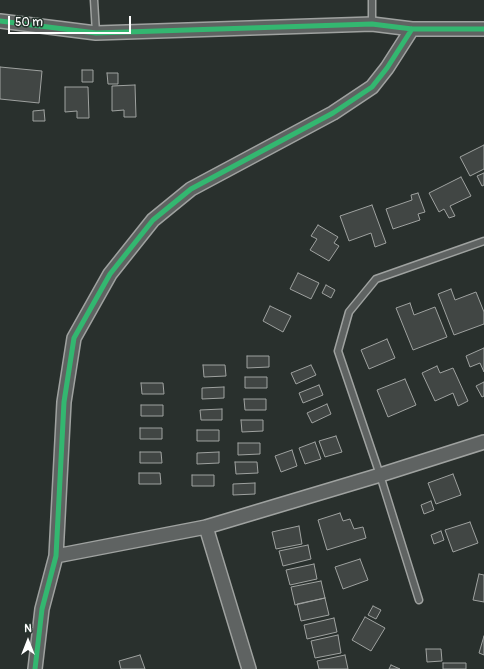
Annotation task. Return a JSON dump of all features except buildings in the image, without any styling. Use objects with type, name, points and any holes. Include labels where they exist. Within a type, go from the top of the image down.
[{"type":"street","points":[[0,21],[96,33],[372,24],[412,29],[484,29]]},
{"type":"street","points":[[35,669],[42,609],[56,556],[64,402],[74,338],[110,274],[153,220],[191,189],[333,113],[372,87],[387,68],[412,29]]},
{"type":"street","points":[[56,556],[206,527],[380,476],[484,442]]},
{"type":"street","points":[[206,527],[249,669]]},
{"type":"lane","points":[[94,0],[96,33]]},
{"type":"lane","points":[[372,0],[372,24]]},
{"type":"lane","points":[[419,600],[380,476],[338,351],[349,312],[376,279],[484,241]]},
{"type":"cycle path","points":[[0,21],[96,33],[372,24],[412,29],[484,29]]},
{"type":"cycle path","points":[[35,669],[42,609],[56,556],[64,402],[74,338],[110,274],[153,220],[191,189],[333,113],[372,87],[387,68],[412,29]]}]
